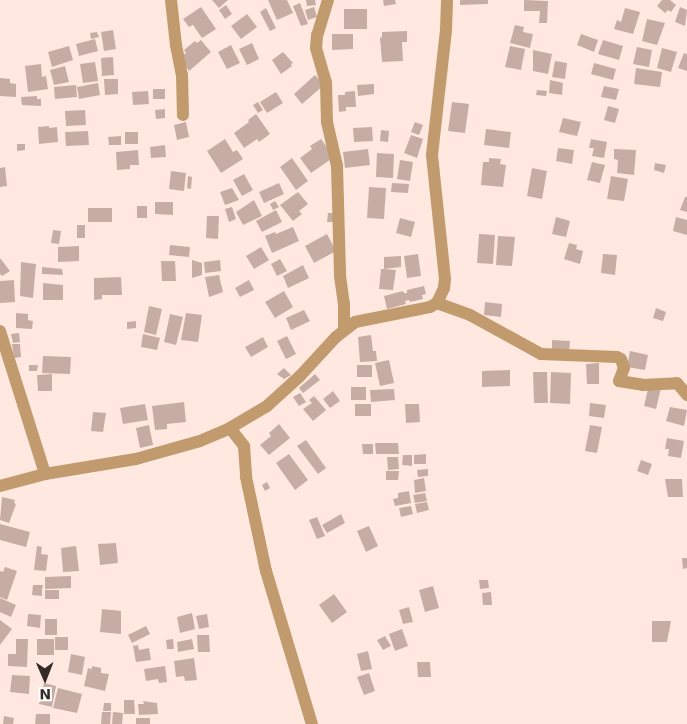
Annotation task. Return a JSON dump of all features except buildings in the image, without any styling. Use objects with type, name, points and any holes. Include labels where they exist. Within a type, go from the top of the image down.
[{"type":"street","points":[[172,0],[176,45],[182,76],[183,115]]},
{"type":"street","points":[[328,0],[317,35],[316,48],[326,82],[327,122],[337,166],[344,330]]},
{"type":"street","points":[[437,303],[444,288],[445,279],[432,155],[446,30],[447,0]]},
{"type":"street","points":[[0,486],[45,474],[144,457],[200,441],[230,428],[267,406],[300,376],[344,330],[355,322],[437,303],[470,315],[541,354],[617,357],[621,359],[624,368],[619,381],[643,385],[677,383],[687,395]]},
{"type":"street","points":[[0,331],[45,474]]},
{"type":"street","points":[[230,428],[244,446],[246,477],[269,580],[312,724]]}]
